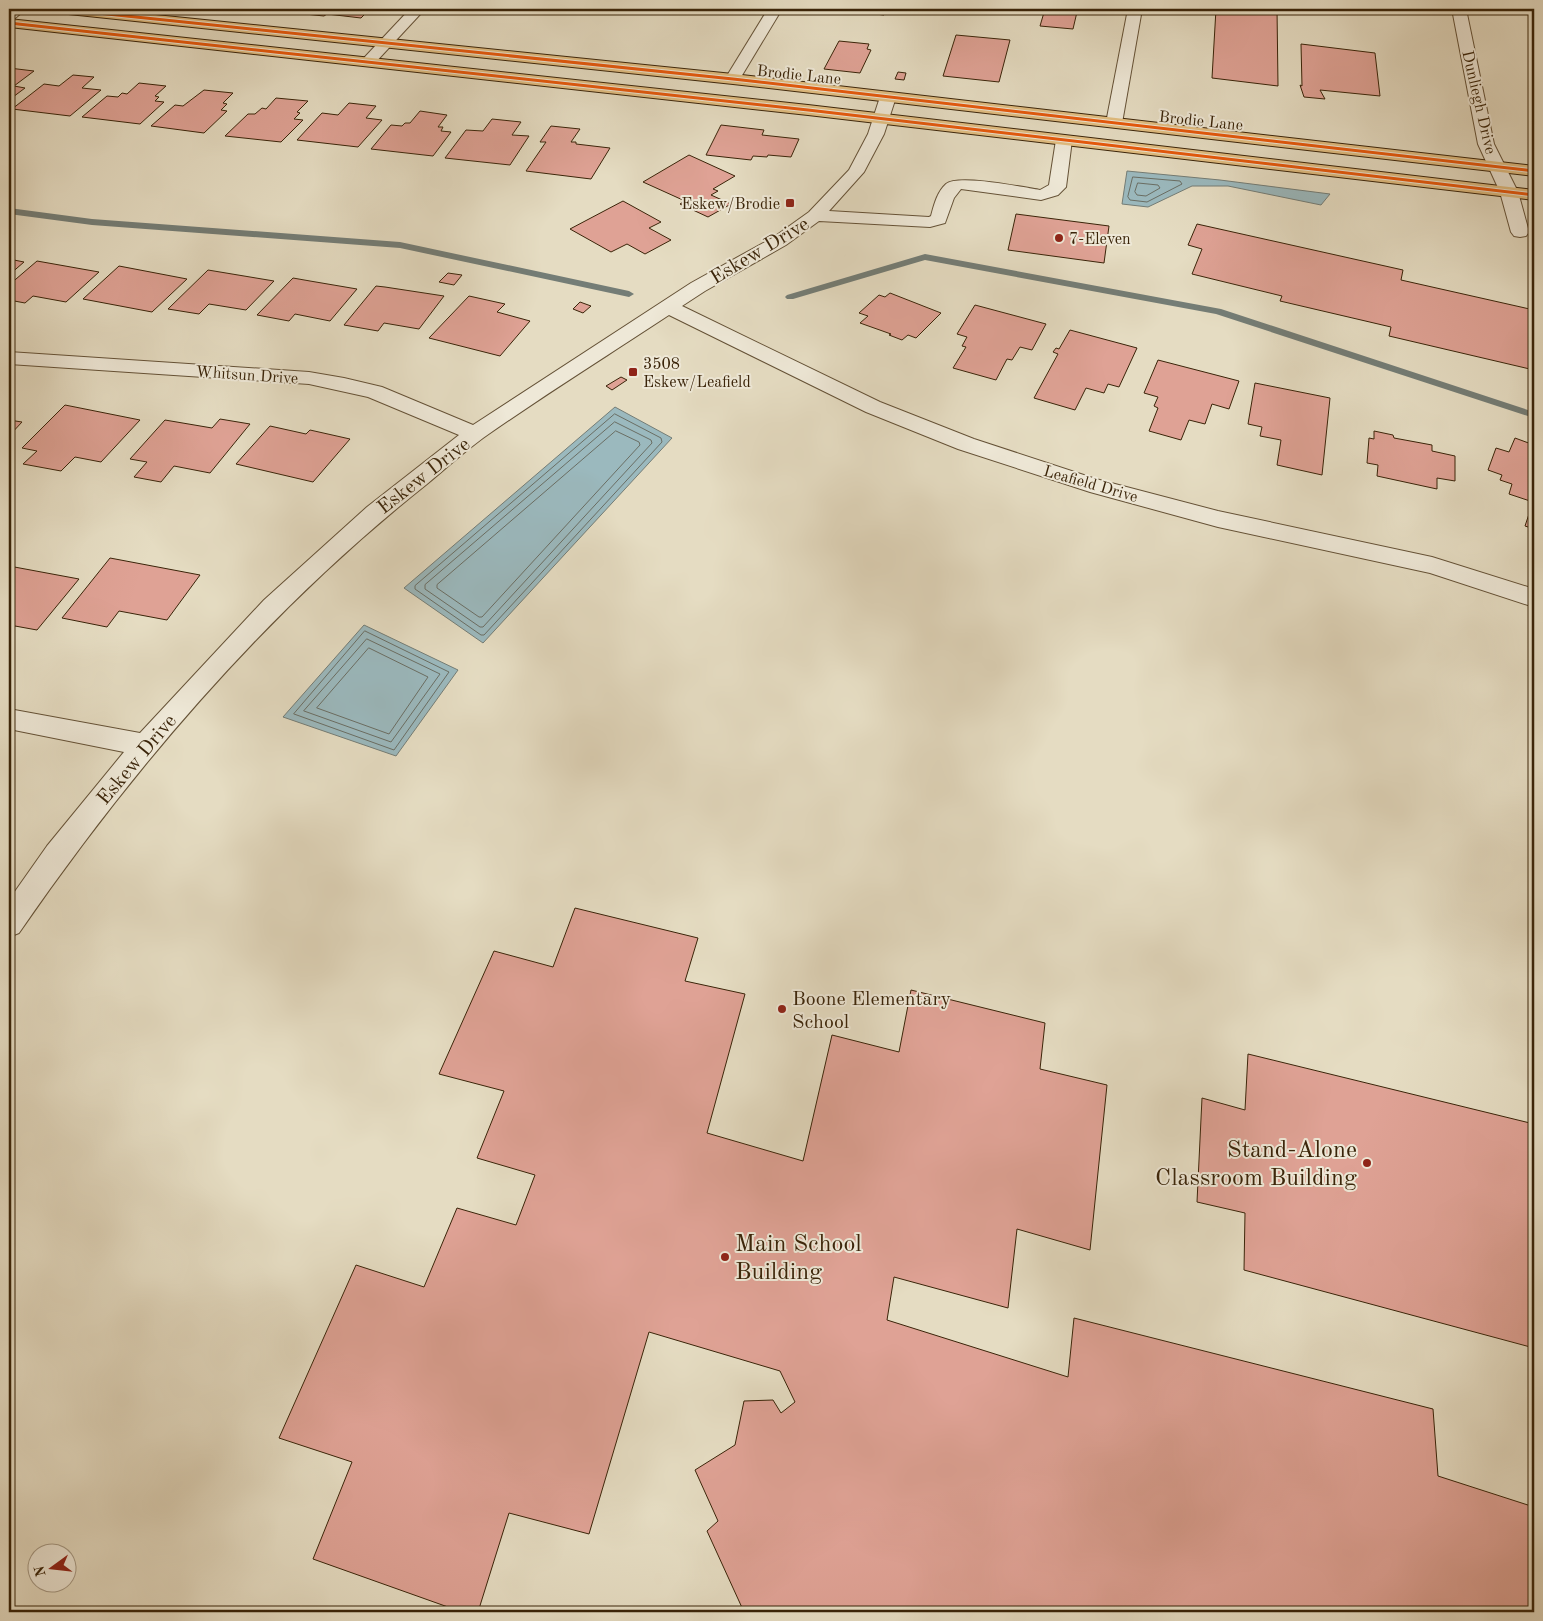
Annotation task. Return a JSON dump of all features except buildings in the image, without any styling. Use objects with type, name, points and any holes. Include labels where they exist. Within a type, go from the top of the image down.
[{"type":"main road","name":"Brodie Lane","points":[[59,9],[733,79],[1534,171]]},
{"type":"main road","name":"Brodie Lane","points":[[9,23],[881,118],[1534,195]]},
{"type":"street","points":[[9,16],[19,9]]},
{"type":"street","points":[[368,62],[418,9]]},
{"type":"street","points":[[733,79],[775,9]]},
{"type":"street","points":[[1114,123],[1135,9]]},
{"type":"street","name":"Dunliegh Drive","points":[[1459,9],[1486,144],[1509,192],[1515,208],[1520,232]]},
{"type":"street","name":"Eskew Drive","points":[[9,924],[57,855],[145,745],[272,606],[375,513],[475,434],[698,287],[780,241],[816,216],[856,172],[870,147],[888,97]]},
{"type":"street","points":[[816,216],[930,222],[939,219],[948,190],[952,186],[959,184],[1032,194],[1046,193],[1057,187],[1064,140]]},
{"type":"street","name":"Leafield Drive","points":[[668,307],[873,407],[966,444],[1090,485],[1218,518],[1432,565],[1534,598]]},
{"type":"street","name":"Whitsun Drive","points":[[9,358],[309,378],[375,392],[475,434]]},
{"type":"street","points":[[9,719],[145,745]]},
{"type":"water","points":[[1127,171],[1220,180],[1330,194],[1321,205],[1228,186],[1192,186],[1148,207],[1122,204]]},
{"type":"water","points":[[615,407],[672,438],[483,643],[404,588]]},
{"type":"water","points":[[364,625],[458,670],[396,756],[283,717]]},
{"type":"waterway","points":[[9,211],[92,222],[400,245],[629,294]]},
{"type":"waterway","points":[[790,297],[925,257],[1218,311],[1534,415]]},
{"type":"cycle path","points":[[59,9],[733,79],[1534,171]]},
{"type":"cycle path","points":[[9,23],[808,110],[1534,195]]},
{"type":"place","name":"Eskew/Brodie","points":[[790,203]]},
{"type":"place","name":"7-Eleven","points":[[1059,238]]},
{"type":"place","name":"3508 Eskew/Leafield","points":[[633,372]]},
{"type":"place","name":"Boone Elementary School","points":[[782,1009]]},
{"type":"place","name":"Stand-Alone Classroom Building","points":[[1367,1163]]},
{"type":"place","name":"Main School Building","points":[[725,1257]]}]
